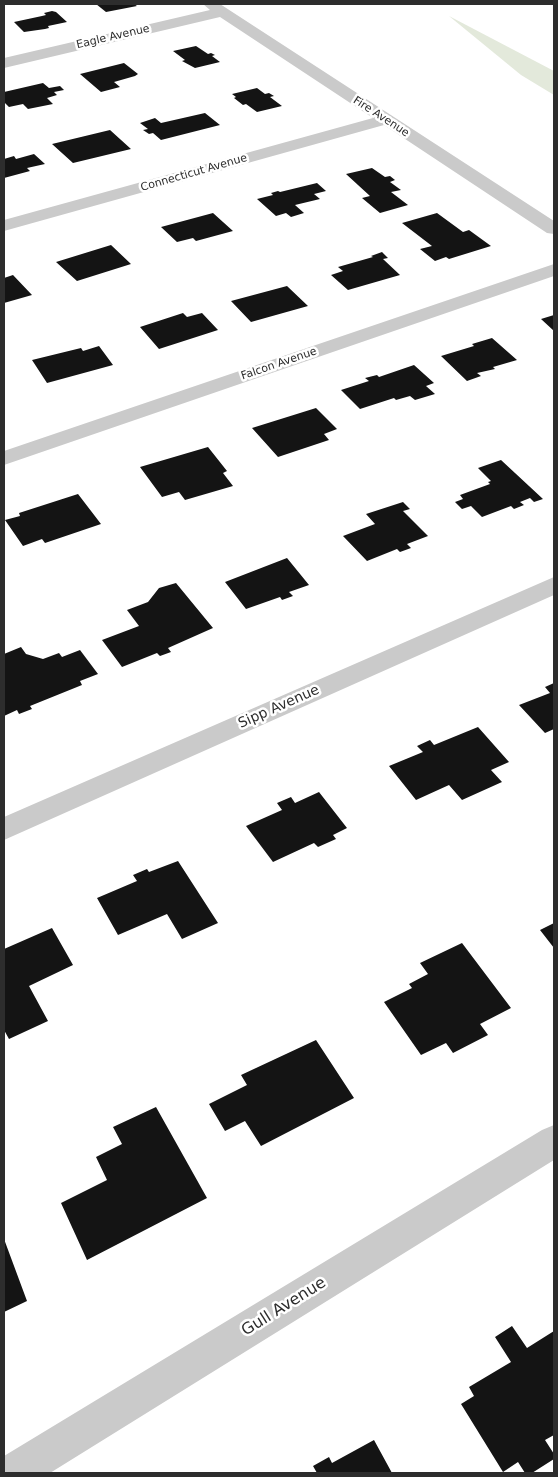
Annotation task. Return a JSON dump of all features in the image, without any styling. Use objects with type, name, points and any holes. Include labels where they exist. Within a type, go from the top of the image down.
[{"type":"street","name":"Eagle Avenue","points":[[4,63],[215,8]]},
{"type":"street","name":"Fire Avenue","points":[[215,8],[384,120],[554,229]]},
{"type":"street","name":"Connecticut Avenue","points":[[4,226],[384,120]]},
{"type":"street","name":"Falcon Avenue","points":[[4,458],[554,270]]},
{"type":"street","name":"Sipp Avenue","points":[[4,829],[554,585]]},
{"type":"street","name":"Gull Avenue","points":[[13,1473],[554,1141]]},
{"type":"shaded area","points":[[449,16],[554,71],[554,95],[521,75]]},
{"type":"building","points":[[96,4],[134,4],[137,6],[106,12]]},
{"type":"building","points":[[56,12],[67,22],[48,26],[49,28],[45,29],[24,32],[14,22],[46,15],[44,13]]},
{"type":"building","points":[[196,46],[208,54],[215,55],[212,56],[220,62],[195,68],[182,61],[185,60],[173,51]]},
{"type":"building","points":[[124,63],[138,74],[114,82],[120,87],[101,92],[80,74]]},
{"type":"building","points":[[43,83],[49,88],[60,86],[64,90],[54,92],[57,95],[47,98],[53,104],[28,109],[23,104],[9,107],[4,102],[4,92]]},
{"type":"building","points":[[257,88],[265,94],[269,93],[274,96],[270,97],[282,106],[257,112],[246,104],[243,105],[232,94]]},
{"type":"building","points":[[205,113],[220,125],[161,140],[153,133],[149,134],[143,130],[148,129],[140,123],[155,118],[161,123]]},
{"type":"building","points":[[110,130],[131,149],[73,163],[52,144]]},
{"type":"building","points":[[34,154],[45,164],[27,168],[30,171],[4,178],[4,159],[14,156],[16,159]]},
{"type":"building","points":[[372,168],[385,177],[390,176],[395,180],[390,182],[401,190],[391,192],[408,205],[380,213],[362,198],[370,196],[346,174]]},
{"type":"building","points":[[317,183],[326,191],[314,194],[320,199],[295,205],[304,213],[291,217],[286,213],[276,216],[257,199],[273,195],[271,193],[278,191]]},
{"type":"building","points":[[213,213],[233,231],[196,241],[193,238],[177,242],[161,227]]},
{"type":"building","points":[[437,213],[463,232],[469,230],[491,246],[449,259],[446,257],[435,261],[420,249],[432,246],[402,223]]},
{"type":"building","points":[[111,245],[131,264],[77,281],[56,262]]},
{"type":"building","points":[[382,252],[388,258],[383,259],[400,275],[348,290],[331,275],[343,271],[338,267],[373,257],[371,256]]},
{"type":"building","points":[[13,275],[32,295],[4,303],[4,278]]},
{"type":"building","points":[[287,286],[308,306],[251,322],[231,301]]},
{"type":"building","points":[[183,313],[187,317],[202,313],[218,330],[159,349],[140,327]]},
{"type":"building","points":[[554,315],[554,331],[541,319]]},
{"type":"building","points":[[492,338],[517,360],[493,367],[495,369],[477,373],[481,376],[467,381],[441,356],[474,346],[472,344]]},
{"type":"building","points":[[99,346],[113,365],[47,383],[32,360],[81,348],[83,351]]},
{"type":"building","points":[[414,365],[434,383],[426,386],[435,394],[415,400],[410,396],[396,400],[394,398],[360,409],[341,390],[369,381],[365,378],[377,375],[379,377]]},
{"type":"building","points":[[316,408],[337,429],[324,434],[329,440],[278,457],[252,428]]},
{"type":"building","points":[[208,447],[227,471],[223,473],[233,486],[185,500],[179,492],[162,497],[140,467]]},
{"type":"building","points":[[501,460],[543,499],[534,502],[530,498],[520,502],[524,505],[514,509],[511,506],[482,517],[471,506],[462,509],[455,502],[463,499],[460,495],[490,484],[488,482],[491,481],[478,468]]},
{"type":"building","points":[[78,494],[101,524],[45,543],[42,539],[23,546],[5,520],[20,516],[19,513]]},
{"type":"building","points":[[403,502],[410,509],[403,511],[428,536],[407,544],[411,548],[400,552],[397,549],[367,561],[343,536],[375,524],[366,514]]},
{"type":"building","points":[[287,558],[309,585],[289,592],[293,596],[282,600],[280,597],[246,609],[225,582]]},
{"type":"building","points":[[176,583],[213,628],[168,648],[171,652],[160,656],[157,653],[122,667],[102,640],[139,626],[127,610],[148,602],[159,588]]},
{"type":"building","points":[[21,647],[26,654],[43,659],[59,653],[62,657],[80,650],[98,674],[80,681],[82,685],[30,706],[32,709],[19,714],[17,710],[4,716],[4,654]]},
{"type":"building","points":[[554,683],[554,729],[545,733],[519,705],[550,693],[545,687]]},
{"type":"building","points":[[478,727],[509,762],[491,770],[502,782],[462,800],[449,785],[416,800],[389,766],[423,752],[417,746],[430,740],[434,745]]},
{"type":"building","points":[[319,792],[347,828],[333,835],[336,839],[318,847],[314,843],[273,862],[246,826],[282,810],[277,803],[291,797],[295,803]]},
{"type":"building","points":[[178,861],[218,923],[182,939],[167,914],[118,935],[97,898],[137,881],[133,875],[147,869],[149,872]]},
{"type":"building","points":[[554,923],[554,948],[540,930]]},
{"type":"building","points":[[52,928],[73,965],[29,986],[48,1021],[9,1039],[4,1030],[4,949]]},
{"type":"building","points":[[462,943],[511,1008],[480,1024],[488,1035],[453,1053],[446,1043],[421,1055],[384,1002],[412,988],[409,984],[428,974],[420,963]]},
{"type":"building","points":[[316,1040],[354,1098],[261,1146],[245,1121],[225,1131],[209,1104],[247,1085],[241,1075]]},
{"type":"building","points":[[156,1107],[207,1198],[87,1260],[61,1203],[107,1180],[96,1157],[122,1144],[113,1127]]},
{"type":"building","points":[[4,1239],[27,1301],[4,1312]]},
{"type":"building","points":[[512,1326],[527,1348],[554,1331],[554,1435],[545,1440],[554,1454],[554,1459],[532,1473],[525,1473],[518,1462],[503,1472],[461,1404],[474,1396],[469,1387],[511,1362],[495,1337]]},
{"type":"building","points":[[374,1440],[392,1473],[317,1473],[313,1466],[329,1457],[332,1463]]}]
